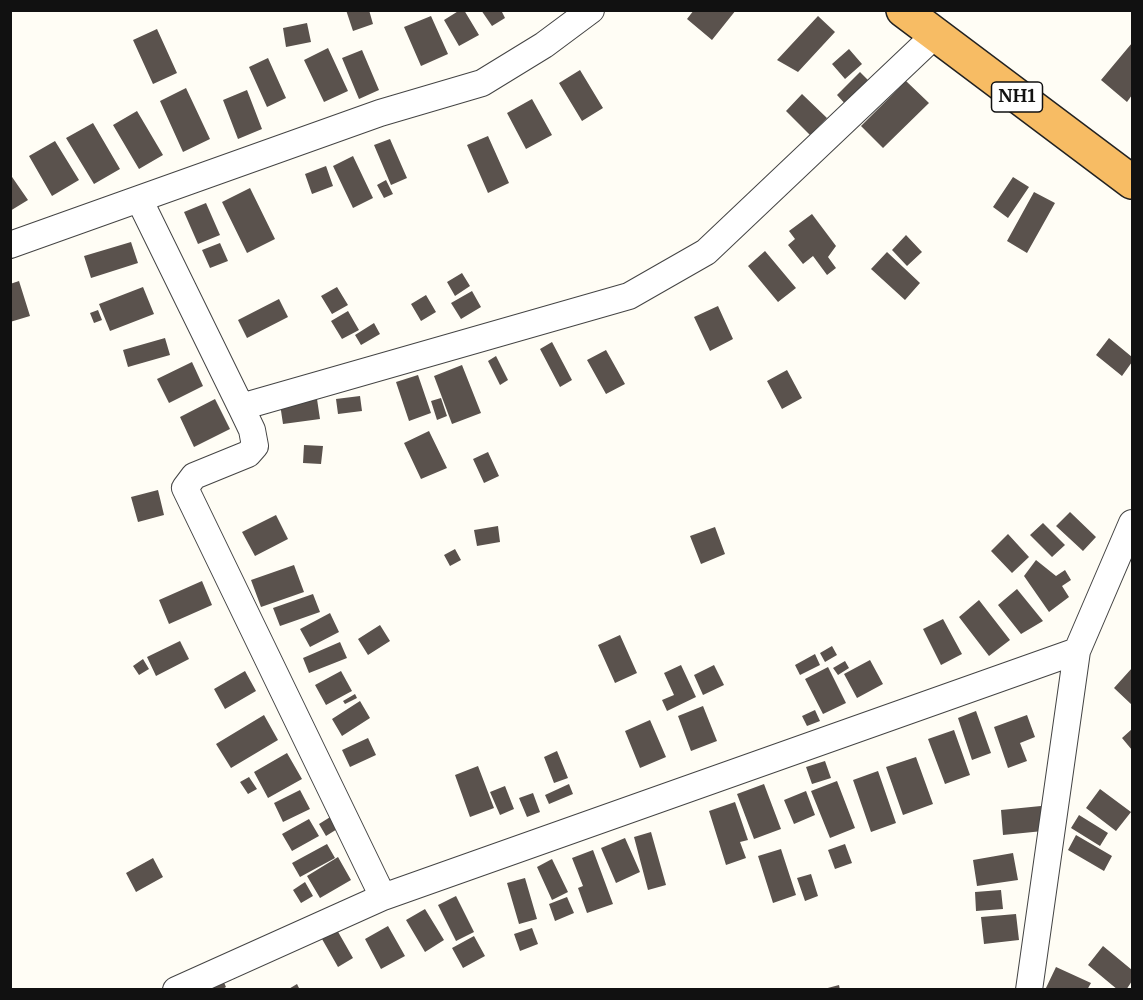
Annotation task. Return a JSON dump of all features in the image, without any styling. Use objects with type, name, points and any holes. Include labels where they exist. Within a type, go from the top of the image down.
[{"type":"highway","name":"NH1","points":[[903,10],[1132,182]]},
{"type":"street","points":[[10,245],[380,113],[482,83],[544,45],[591,10]]},
{"type":"street","points":[[241,407],[629,297],[706,252],[935,35]]},
{"type":"street","points":[[139,199],[252,430],[255,446],[248,454],[194,476],[185,488],[383,897]]},
{"type":"street","points":[[1029,990],[1077,651],[1132,524]]},
{"type":"street","points":[[176,990],[383,897],[1077,651]]},
{"type":"building","points":[[346,10],[369,10],[373,24],[353,31]]},
{"type":"building","points":[[464,10],[479,35],[459,46],[444,20]]},
{"type":"building","points":[[481,10],[501,10],[505,18],[492,26]]},
{"type":"building","points":[[694,10],[736,10],[712,40],[687,19]]},
{"type":"building","points":[[431,16],[448,54],[421,66],[404,27]]},
{"type":"building","points":[[818,16],[835,32],[798,72],[777,60]]},
{"type":"building","points":[[307,23],[311,42],[286,47],[283,28]]},
{"type":"building","points":[[157,29],[177,73],[153,84],[133,40]]},
{"type":"building","points":[[1132,43],[1132,95],[1127,102],[1101,80]]},
{"type":"building","points":[[328,48],[348,91],[324,102],[304,60]]},
{"type":"building","points":[[849,49],[862,64],[845,79],[832,64]]},
{"type":"building","points":[[362,50],[379,90],[359,99],[342,58]]},
{"type":"building","points":[[268,58],[286,98],[267,107],[249,67]]},
{"type":"building","points":[[580,70],[603,108],[582,121],[559,83]]},
{"type":"building","points":[[860,72],[872,84],[848,107],[837,95]]},
{"type":"building","points":[[906,81],[929,103],[883,148],[861,126]]},
{"type":"building","points":[[186,88],[210,139],[183,152],[160,101]]},
{"type":"building","points":[[247,90],[262,129],[238,139],[223,100]]},
{"type":"building","points":[[802,94],[827,118],[810,135],[786,111]]},
{"type":"building","points":[[532,99],[552,135],[526,149],[507,113]]},
{"type":"building","points":[[137,111],[163,155],[139,169],[113,125]]},
{"type":"building","points":[[93,123],[120,169],[94,184],[66,138]]},
{"type":"building","points":[[488,136],[509,183],[488,193],[467,145]]},
{"type":"building","points":[[390,139],[407,178],[391,185],[374,145]]},
{"type":"building","points":[[55,141],[79,180],[52,196],[29,156]]},
{"type":"building","points":[[353,156],[373,198],[353,208],[333,166]]},
{"type":"building","points":[[326,166],[333,186],[312,194],[305,174]]},
{"type":"building","points":[[10,174],[28,200],[10,211]]},
{"type":"building","points":[[1013,177],[1029,187],[1008,218],[993,207]]},
{"type":"building","points":[[386,180],[393,194],[384,198],[377,185]]},
{"type":"building","points":[[250,188],[275,239],[247,253],[222,202]]},
{"type":"building","points":[[1034,192],[1055,203],[1027,253],[1007,241]]},
{"type":"building","points":[[206,203],[220,235],[198,244],[184,212]]},
{"type":"building","points":[[812,214],[836,246],[828,257],[836,268],[827,275],[813,256],[803,264],[788,245],[795,239],[789,231]]},
{"type":"building","points":[[906,235],[922,252],[907,266],[892,250]]},
{"type":"building","points":[[131,242],[138,263],[91,278],[84,256]]},
{"type":"building","points":[[220,243],[228,261],[210,268],[202,250]]},
{"type":"building","points":[[765,251],[796,288],[778,302],[748,266]]},
{"type":"building","points":[[887,252],[920,283],[905,300],[871,269]]},
{"type":"building","points":[[462,273],[470,286],[455,296],[447,282]]},
{"type":"building","points":[[19,281],[30,316],[10,322],[10,284]]},
{"type":"building","points":[[143,287],[154,314],[110,331],[99,304]]},
{"type":"building","points":[[337,287],[348,305],[332,314],[321,296]]},
{"type":"building","points":[[472,291],[481,307],[461,319],[451,303]]},
{"type":"building","points":[[426,295],[436,312],[421,321],[411,304]]},
{"type":"building","points":[[279,299],[288,317],[247,338],[238,320]]},
{"type":"building","points":[[718,306],[733,339],[710,351],[694,317]]},
{"type":"building","points":[[98,310],[102,320],[94,323],[90,313]]},
{"type":"building","points":[[348,311],[359,330],[342,339],[331,321]]},
{"type":"building","points":[[374,323],[380,334],[361,345],[355,335]]},
{"type":"building","points":[[165,338],[170,355],[128,367],[123,350]]},
{"type":"building","points":[[1109,338],[1132,357],[1132,362],[1122,376],[1096,355]]},
{"type":"building","points":[[552,342],[572,380],[560,387],[540,349]]},
{"type":"building","points":[[606,350],[625,384],[606,394],[587,360]]},
{"type":"building","points":[[496,356],[508,380],[500,385],[488,361]]},
{"type":"building","points":[[192,362],[203,386],[169,403],[157,379]]},
{"type":"building","points":[[462,365],[481,413],[452,424],[434,376]]},
{"type":"building","points":[[787,370],[802,398],[782,409],[767,381]]},
{"type":"building","points":[[418,375],[431,413],[409,421],[396,382]]},
{"type":"building","points":[[360,396],[362,411],[338,414],[336,399]]},
{"type":"building","points":[[441,398],[447,416],[437,420],[431,401]]},
{"type":"building","points":[[215,399],[230,429],[194,447],[180,417]]},
{"type":"building","points":[[317,399],[320,419],[283,424],[280,404]]},
{"type":"building","points":[[429,431],[447,468],[421,479],[404,443]]},
{"type":"building","points":[[304,445],[323,446],[321,464],[303,463]]},
{"type":"building","points":[[488,452],[499,476],[484,483],[473,459]]},
{"type":"building","points":[[158,490],[164,515],[138,522],[131,497]]},
{"type":"building","points":[[1070,512],[1096,537],[1083,551],[1056,526]]},
{"type":"building","points":[[276,515],[288,539],[255,556],[242,532]]},
{"type":"building","points":[[1043,523],[1065,545],[1052,557],[1030,535]]},
{"type":"building","points":[[498,526],[500,542],[477,546],[474,530]]},
{"type":"building","points":[[715,527],[725,554],[701,564],[690,536]]},
{"type":"building","points":[[1008,534],[1029,557],[1012,573],[991,551]]},
{"type":"building","points":[[455,549],[461,560],[450,566],[444,555]]},
{"type":"building","points":[[1036,560],[1056,576],[1065,570],[1071,580],[1062,586],[1069,597],[1049,612],[1024,576]]},
{"type":"building","points":[[294,565],[304,592],[261,607],[251,580]]},
{"type":"building","points":[[202,581],[212,605],[169,624],[159,600]]},
{"type":"building","points":[[1017,589],[1043,621],[1021,634],[998,605]]},
{"type":"building","points":[[313,594],[320,612],[280,626],[273,608]]},
{"type":"building","points":[[979,600],[1010,640],[989,656],[959,617]]},
{"type":"building","points":[[330,613],[339,632],[310,647],[300,629]]},
{"type":"building","points":[[943,619],[962,654],[941,665],[923,629]]},
{"type":"building","points":[[380,625],[390,641],[368,655],[358,639]]},
{"type":"building","points":[[620,635],[637,673],[615,683],[598,645]]},
{"type":"building","points":[[180,641],[189,659],[156,676],[147,657]]},
{"type":"building","points":[[340,642],[347,658],[309,673],[303,658]]},
{"type":"building","points":[[832,646],[837,655],[825,662],[820,653]]},
{"type":"building","points":[[815,654],[820,665],[800,675],[795,665]]},
{"type":"building","points":[[143,659],[149,669],[139,675],[133,666]]},
{"type":"building","points":[[870,660],[883,684],[857,698],[844,674]]},
{"type":"building","points":[[845,661],[849,668],[838,675],[833,668]]},
{"type":"building","points":[[681,665],[696,697],[667,711],[662,700],[674,695],[664,673]]},
{"type":"building","points":[[714,665],[724,685],[703,695],[694,675]]},
{"type":"building","points":[[828,667],[846,703],[823,714],[805,679]]},
{"type":"building","points":[[1132,668],[1132,705],[1114,688]]},
{"type":"building","points":[[245,671],[256,691],[225,709],[214,689]]},
{"type":"building","points":[[341,671],[352,691],[326,705],[315,685]]},
{"type":"building","points":[[355,694],[357,698],[345,704],[343,701]]},
{"type":"building","points":[[360,701],[370,718],[342,736],[332,719]]},
{"type":"building","points":[[703,706],[717,741],[691,751],[678,716]]},
{"type":"building","points":[[815,710],[820,721],[807,726],[802,716]]},
{"type":"building","points":[[976,711],[991,753],[972,760],[958,718]]},
{"type":"building","points":[[264,715],[278,740],[231,768],[216,744]]},
{"type":"building","points":[[1027,715],[1035,737],[1020,743],[1027,761],[1008,768],[994,727]]},
{"type":"building","points":[[650,720],[666,757],[640,768],[625,731]]},
{"type":"building","points":[[1132,729],[1132,750],[1122,738]]},
{"type":"building","points":[[954,730],[970,775],[945,784],[928,739]]},
{"type":"building","points":[[368,738],[376,755],[350,767],[342,750]]},
{"type":"building","points":[[557,751],[568,778],[554,783],[544,757]]},
{"type":"building","points":[[287,753],[302,779],[268,798],[254,772]]},
{"type":"building","points":[[916,757],[933,804],[903,815],[886,767]]},
{"type":"building","points":[[825,761],[831,778],[812,784],[806,767]]},
{"type":"building","points":[[478,766],[494,808],[470,817],[455,775]]},
{"type":"building","points":[[878,771],[896,823],[871,832],[853,780]]},
{"type":"building","points":[[249,777],[257,789],[248,794],[240,782]]},
{"type":"building","points":[[837,781],[855,828],[830,838],[811,791]]},
{"type":"building","points":[[569,784],[573,794],[549,804],[545,795]]},
{"type":"building","points":[[764,784],[781,829],[754,839],[737,794]]},
{"type":"building","points":[[505,786],[514,809],[500,815],[490,792]]},
{"type":"building","points":[[1100,789],[1131,812],[1116,831],[1086,808]]},
{"type":"building","points":[[300,790],[310,809],[283,822],[274,803]]},
{"type":"building","points":[[806,791],[815,815],[794,824],[784,800]]},
{"type":"building","points":[[533,793],[540,812],[527,817],[519,798]]},
{"type":"building","points":[[735,802],[748,840],[740,842],[746,858],[726,865],[709,811]]},
{"type":"building","points":[[1041,806],[1043,831],[1003,835],[1001,810]]},
{"type":"building","points":[[335,814],[342,826],[326,836],[319,824]]},
{"type":"building","points":[[1079,815],[1108,833],[1100,846],[1071,828]]},
{"type":"building","points":[[309,819],[319,836],[292,851],[282,834]]},
{"type":"building","points":[[651,832],[666,885],[648,890],[634,837]]},
{"type":"building","points":[[1076,835],[1112,856],[1104,871],[1068,850]]},
{"type":"building","points":[[625,838],[640,872],[616,883],[601,848]]},
{"type":"building","points":[[327,844],[335,858],[300,877],[292,863]]},
{"type":"building","points":[[845,844],[852,863],[835,869],[828,850]]},
{"type":"building","points":[[781,849],[796,895],[773,903],[758,856]]},
{"type":"building","points":[[593,850],[613,904],[587,913],[578,888],[583,886],[572,858]]},
{"type":"building","points":[[1013,853],[1018,880],[977,886],[973,860]]},
{"type":"building","points":[[338,857],[351,880],[320,898],[307,876]]},
{"type":"building","points":[[153,858],[163,877],[136,892],[126,873]]},
{"type":"building","points":[[552,859],[568,892],[552,900],[537,867]]},
{"type":"building","points":[[811,874],[818,896],[805,901],[797,878]]},
{"type":"building","points":[[525,878],[537,919],[519,924],[507,883]]},
{"type":"building","points":[[305,882],[313,896],[301,903],[293,890]]},
{"type":"building","points":[[1001,890],[1003,909],[976,911],[975,892]]},
{"type":"building","points":[[456,896],[474,932],[456,941],[438,905]]},
{"type":"building","points":[[567,897],[574,913],[555,921],[549,904]]},
{"type":"building","points":[[425,909],[444,940],[425,952],[406,920]]},
{"type":"building","points":[[1016,914],[1019,940],[984,944],[981,917]]},
{"type":"building","points":[[388,926],[405,956],[381,969],[365,939]]},
{"type":"building","points":[[532,928],[538,944],[520,951],[514,934]]},
{"type":"building","points":[[337,930],[353,958],[338,967],[322,939]]},
{"type":"building","points":[[474,936],[485,956],[463,968],[452,948]]},
{"type":"building","points":[[1103,946],[1132,970],[1132,981],[1126,990],[1118,990],[1088,965]]},
{"type":"building","points":[[1056,967],[1091,983],[1087,990],[1045,990]]},
{"type":"building","points":[[222,978],[226,987],[221,990],[197,990]]},
{"type":"building","points":[[297,984],[300,990],[287,990]]},
{"type":"building","points":[[839,985],[840,990],[824,990],[824,989]]}]
